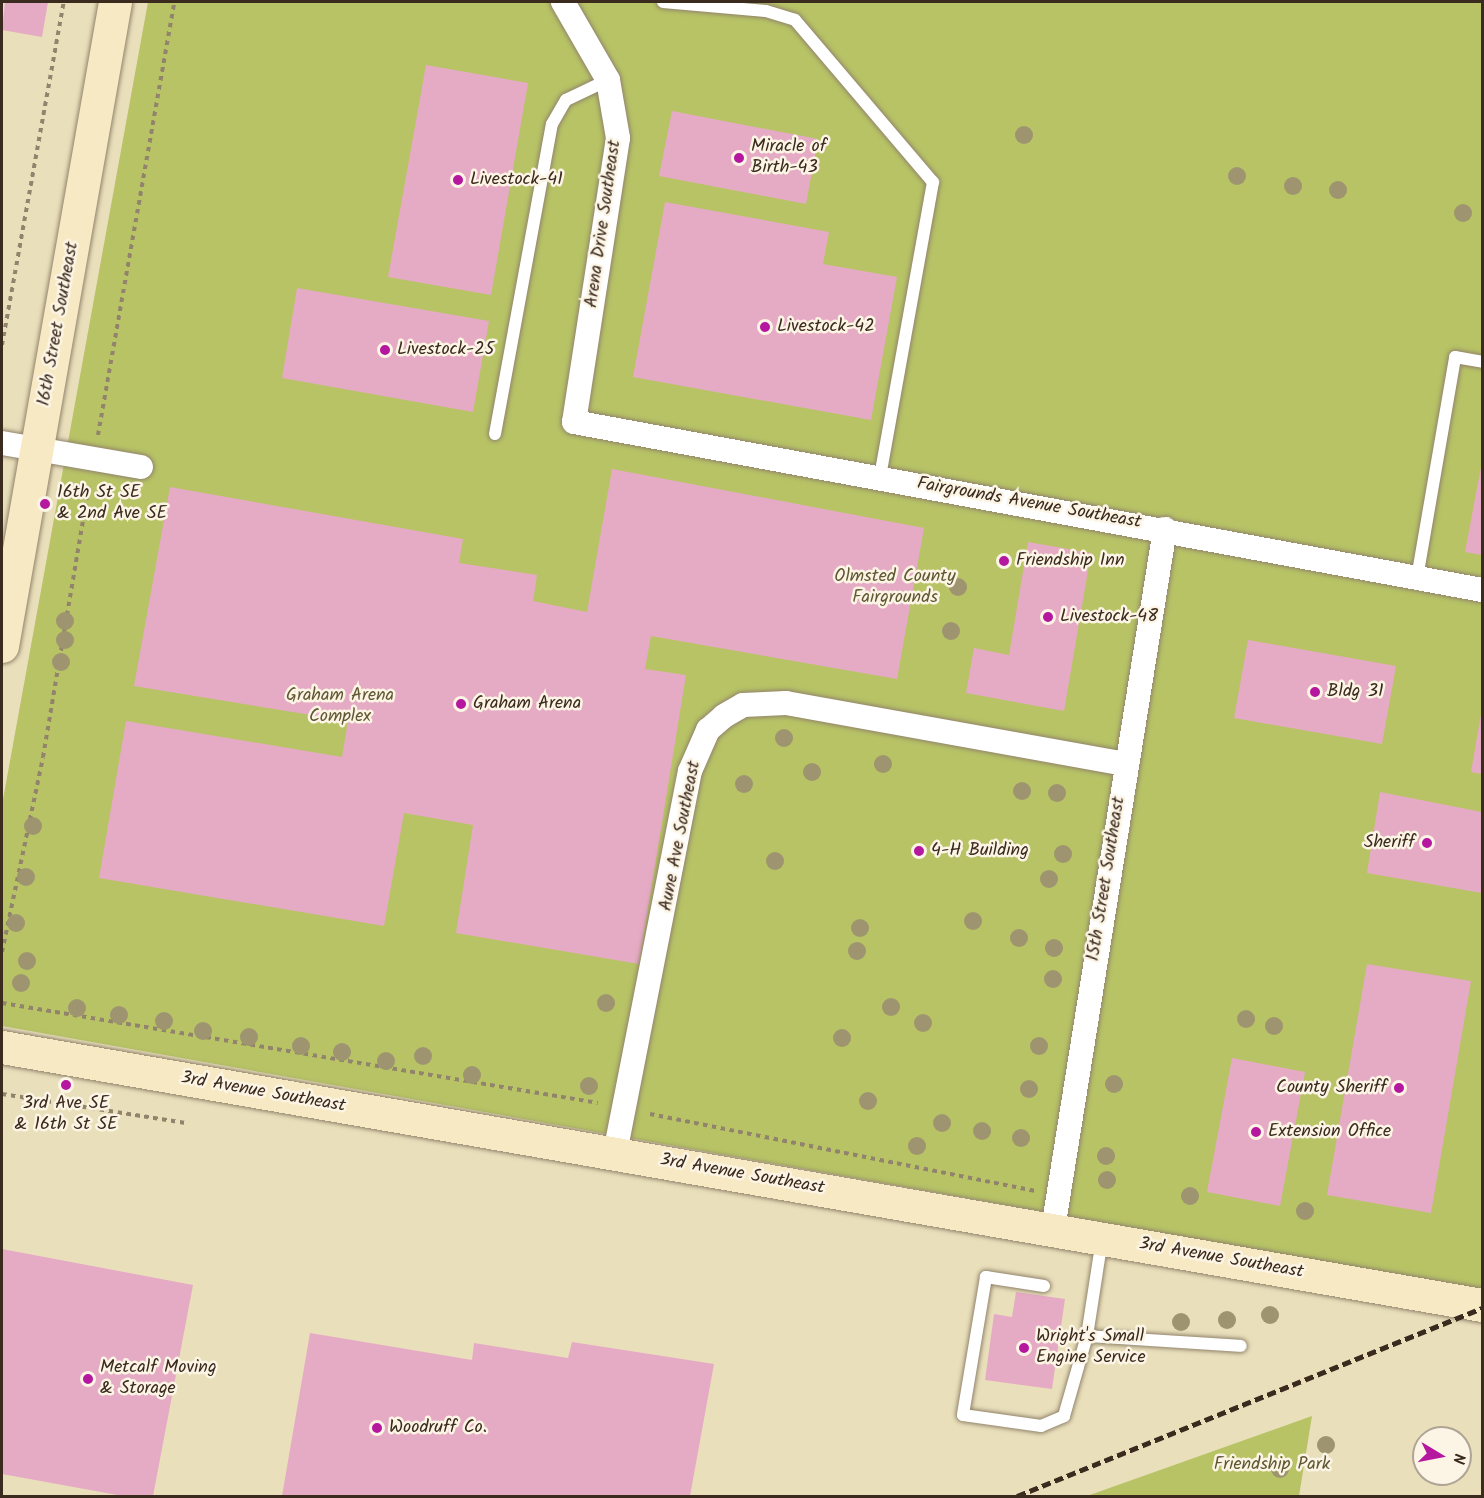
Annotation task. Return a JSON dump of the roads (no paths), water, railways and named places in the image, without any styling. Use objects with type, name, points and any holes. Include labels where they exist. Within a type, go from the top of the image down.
[{"type":"main road","name":"16th Street Southeast","points":[[2,646],[6,592],[37,450],[115,2]]},
{"type":"main road","name":"3rd Avenue Southeast","points":[[2,1047],[1482,1305]]},
{"type":"street","name":"Arena Drive Southeast","points":[[563,2],[608,80],[616,115],[616,160],[574,422]]},
{"type":"street","name":"Fairgrounds Avenue Southeast","points":[[574,422],[1165,529],[1482,590]]},
{"type":"street","points":[[2,443],[141,467]]},
{"type":"street","name":"15th Street Southeast","points":[[1053,1229],[1125,764],[1165,529]]},
{"type":"street","name":"Aune Ave Southeast","points":[[615,1153],[664,926],[690,771],[708,730],[724,716],[743,705],[786,703],[1125,764]]},
{"type":"lane","points":[[663,2],[766,11],[795,20],[933,182],[880,477]]},
{"type":"lane","points":[[495,434],[552,124],[566,100],[608,80]]},
{"type":"lane","points":[[1417,578],[1455,357],[1482,362]]},
{"type":"lane","points":[[1044,1286],[986,1276],[963,1415],[1041,1426],[1064,1416],[1087,1336],[1102,1238]]},
{"type":"lane","points":[[1087,1336],[1241,1346]]},
{"type":"railway","points":[[1017,1496],[1482,1308]]},
{"type":"place","name":"Miracle of Birth-43","points":[[739,158]]},
{"type":"place","name":"Livestock-41","points":[[458,180]]},
{"type":"place","name":"Livestock-42","points":[[765,327]]},
{"type":"place","name":"Livestock-25","points":[[385,350]]},
{"type":"place","name":"16th St SE & 2nd Ave SE","points":[[45,504]]},
{"type":"place","name":"Friendship Inn","points":[[1004,561]]},
{"type":"place","name":"Livestock-48","points":[[1048,617]]},
{"type":"place","name":"Bldg 31","points":[[1315,692]]},
{"type":"place","name":"Graham Arena","points":[[461,704]]},
{"type":"place","name":"Sheriff","points":[[1427,843]]},
{"type":"place","name":"4-H Building","points":[[919,851]]},
{"type":"place","name":"3rd Ave SE & 16th St SE","points":[[66,1085]]},
{"type":"place","name":"County Sheriff","points":[[1399,1088]]},
{"type":"place","name":"Extension Office","points":[[1256,1132]]},
{"type":"place","name":"Wright's Small Engine Service","points":[[1024,1348]]},
{"type":"place","name":"Metcalf Moving & Storage","points":[[88,1379]]},
{"type":"place","name":"Woodruff Co.","points":[[377,1428]]},
{"type":"park label","name":"Olmsted County Fairgrounds","points":[[895,588]]},
{"type":"park label","name":"Graham Arena Complex","points":[[340,707]]},
{"type":"park label","name":"Friendship Park","points":[[1272,1465]]}]
